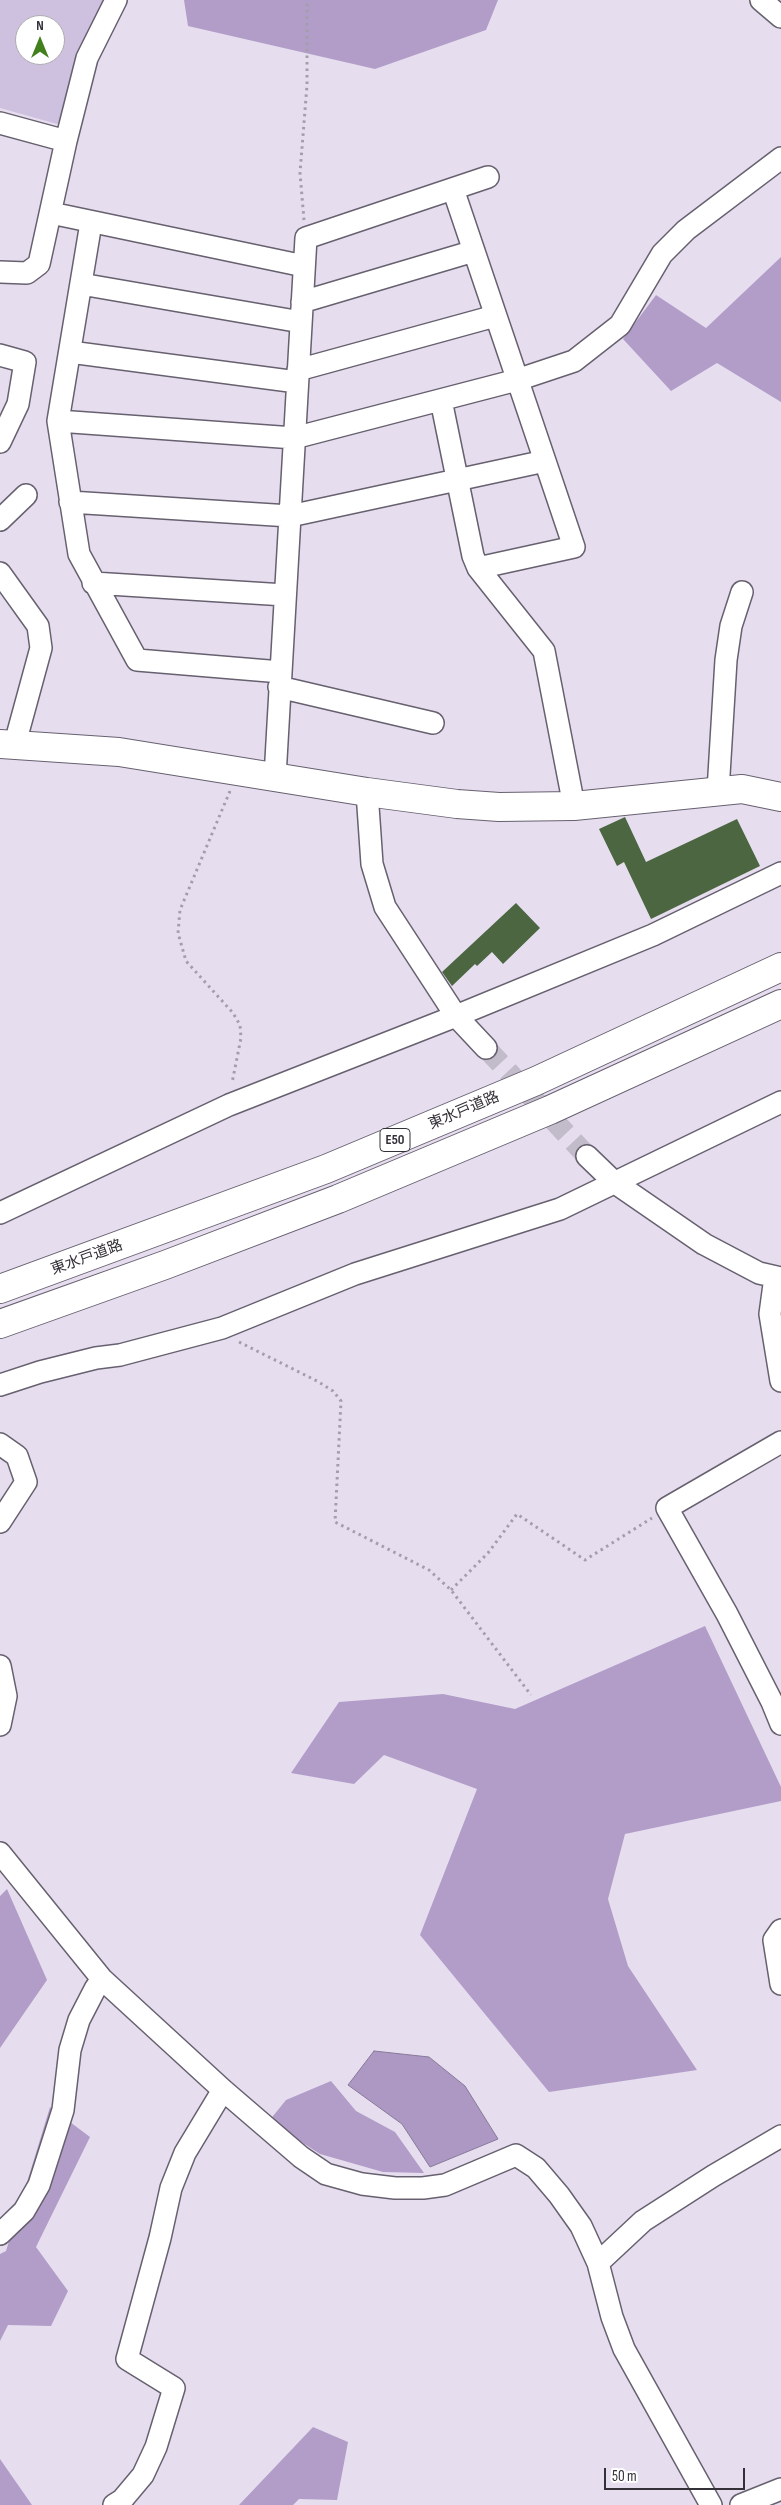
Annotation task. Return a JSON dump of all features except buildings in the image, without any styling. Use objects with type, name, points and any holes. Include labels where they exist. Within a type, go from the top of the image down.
[{"type":"main road","points":[[7,745],[119,752],[366,792],[465,804],[574,806],[742,789],[781,797]]},
{"type":"main road","name":"東水戸道路","points":[[0,1289],[326,1169],[536,1081],[781,967]]},
{"type":"main road","name":"E50","points":[[0,1324],[165,1265],[347,1195],[550,1110],[781,1004]]},
{"type":"street","points":[[0,272],[26,273],[39,264],[66,141],[87,58],[116,0]]},
{"type":"street","points":[[761,0],[781,17]]},
{"type":"street","points":[[0,123],[66,141]]},
{"type":"street","points":[[58,421],[294,438],[517,380],[574,361],[620,325],[662,254],[686,230],[781,158]]},
{"type":"street","points":[[275,777],[306,238],[488,177]]},
{"type":"street","points":[[453,189],[574,547],[478,568]]},
{"type":"street","points":[[51,213],[91,223],[304,266]]},
{"type":"street","points":[[91,223],[58,421],[79,554],[137,660],[280,680],[433,723]]},
{"type":"street","points":[[82,284],[301,312],[474,251]]},
{"type":"street","points":[[70,352],[298,376],[495,316]]},
{"type":"street","points":[[0,355],[25,362],[18,404],[0,442]]},
{"type":"street","points":[[441,400],[473,556],[478,568],[544,651],[574,806]]},
{"type":"street","points":[[70,502],[290,516],[545,462]]},
{"type":"street","points":[[0,520],[26,495]]},
{"type":"street","points":[[0,573],[38,626],[42,648],[7,745]]},
{"type":"street","points":[[93,582],[285,595]]},
{"type":"street","points":[[718,791],[726,660],[731,626],[742,592]]},
{"type":"street","points":[[366,792],[372,864],[385,907],[456,1016],[486,1048]]},
{"type":"street","points":[[0,1213],[228,1105],[456,1016],[653,935],[781,873]]},
{"type":"street","points":[[0,1385],[40,1372],[96,1358],[120,1356],[222,1328],[355,1274],[560,1209],[781,1102]]},
{"type":"street","points":[[587,1156],[614,1182],[704,1244],[759,1273],[778,1277],[770,1314],[781,1381]]},
{"type":"street","points":[[781,1442],[667,1508],[727,1614],[781,1724]]},
{"type":"street","points":[[0,1444],[17,1456],[26,1482],[0,1522]]},
{"type":"street","points":[[0,1666],[6,1696],[0,1725]]},
{"type":"street","points":[[0,1853],[102,1979],[223,2090],[301,2157],[326,2174],[362,2184],[414,2188],[445,2185],[516,2155],[536,2168],[559,2195],[581,2226],[598,2263],[612,2317],[624,2349],[711,2505]]},
{"type":"street","points":[[781,1930],[774,1940],[781,1984]]},
{"type":"street","points":[[0,2234],[24,2211],[39,2185],[63,2110],[70,2050],[79,2020],[102,1979]]},
{"type":"street","points":[[114,2505],[122,2500],[143,2475],[156,2447],[174,2388],[126,2359],[160,2238],[171,2188],[185,2153],[223,2090]]},
{"type":"street","points":[[598,2263],[643,2221],[713,2176],[781,2136]]},
{"type":"street","points":[[740,2505],[781,2489]]},
{"type":"path","points":[[306,238],[300,173],[307,85],[307,0]]},
{"type":"path","points":[[228,1105],[241,1038],[240,1025],[233,1013],[186,961],[178,933],[180,910],[239,771]]},
{"type":"path","points":[[222,1328],[242,1344],[317,1381],[333,1391],[341,1401],[335,1522],[429,1570],[451,1590],[531,1695]]},
{"type":"path","points":[[451,1590],[488,1553],[517,1514],[584,1560],[667,1508]]},
{"type":"shaded area","points":[[0,0],[104,0],[108,3],[66,117],[57,124],[0,108]]},
{"type":"shaded area","points":[[184,0],[498,0],[486,30],[375,69],[188,26]]},
{"type":"shaded area","points":[[781,257],[781,402],[717,363],[671,391],[623,339],[656,295],[706,328]]},
{"type":"shaded area","points":[[705,1626],[781,1787],[781,1801],[625,1834],[608,1899],[628,1966],[697,2070],[549,2092],[420,1935],[477,1789],[384,1755],[354,1784],[291,1773],[339,1702],[443,1694],[515,1709]]},
{"type":"shaded area","points":[[7,1889],[47,1980],[0,2048],[0,1896]]},
{"type":"shaded area","points":[[374,2051],[429,2057],[465,2086],[498,2139],[430,2167],[402,2124],[348,2085]]},
{"type":"shaded area","points":[[331,2081],[356,2111],[395,2132],[424,2173],[383,2172],[320,2154],[269,2121],[286,2100]]},
{"type":"shaded area","points":[[50,2107],[90,2137],[36,2247],[68,2291],[51,2326],[8,2325],[0,2341],[0,2254],[6,2251]]},
{"type":"shaded area","points":[[313,2427],[348,2442],[337,2500],[299,2499],[293,2505],[239,2505]]},
{"type":"shaded area","points":[[0,2459],[32,2505],[0,2505]]},
{"type":"tunnel","points":[[486,1048],[587,1156]]}]
